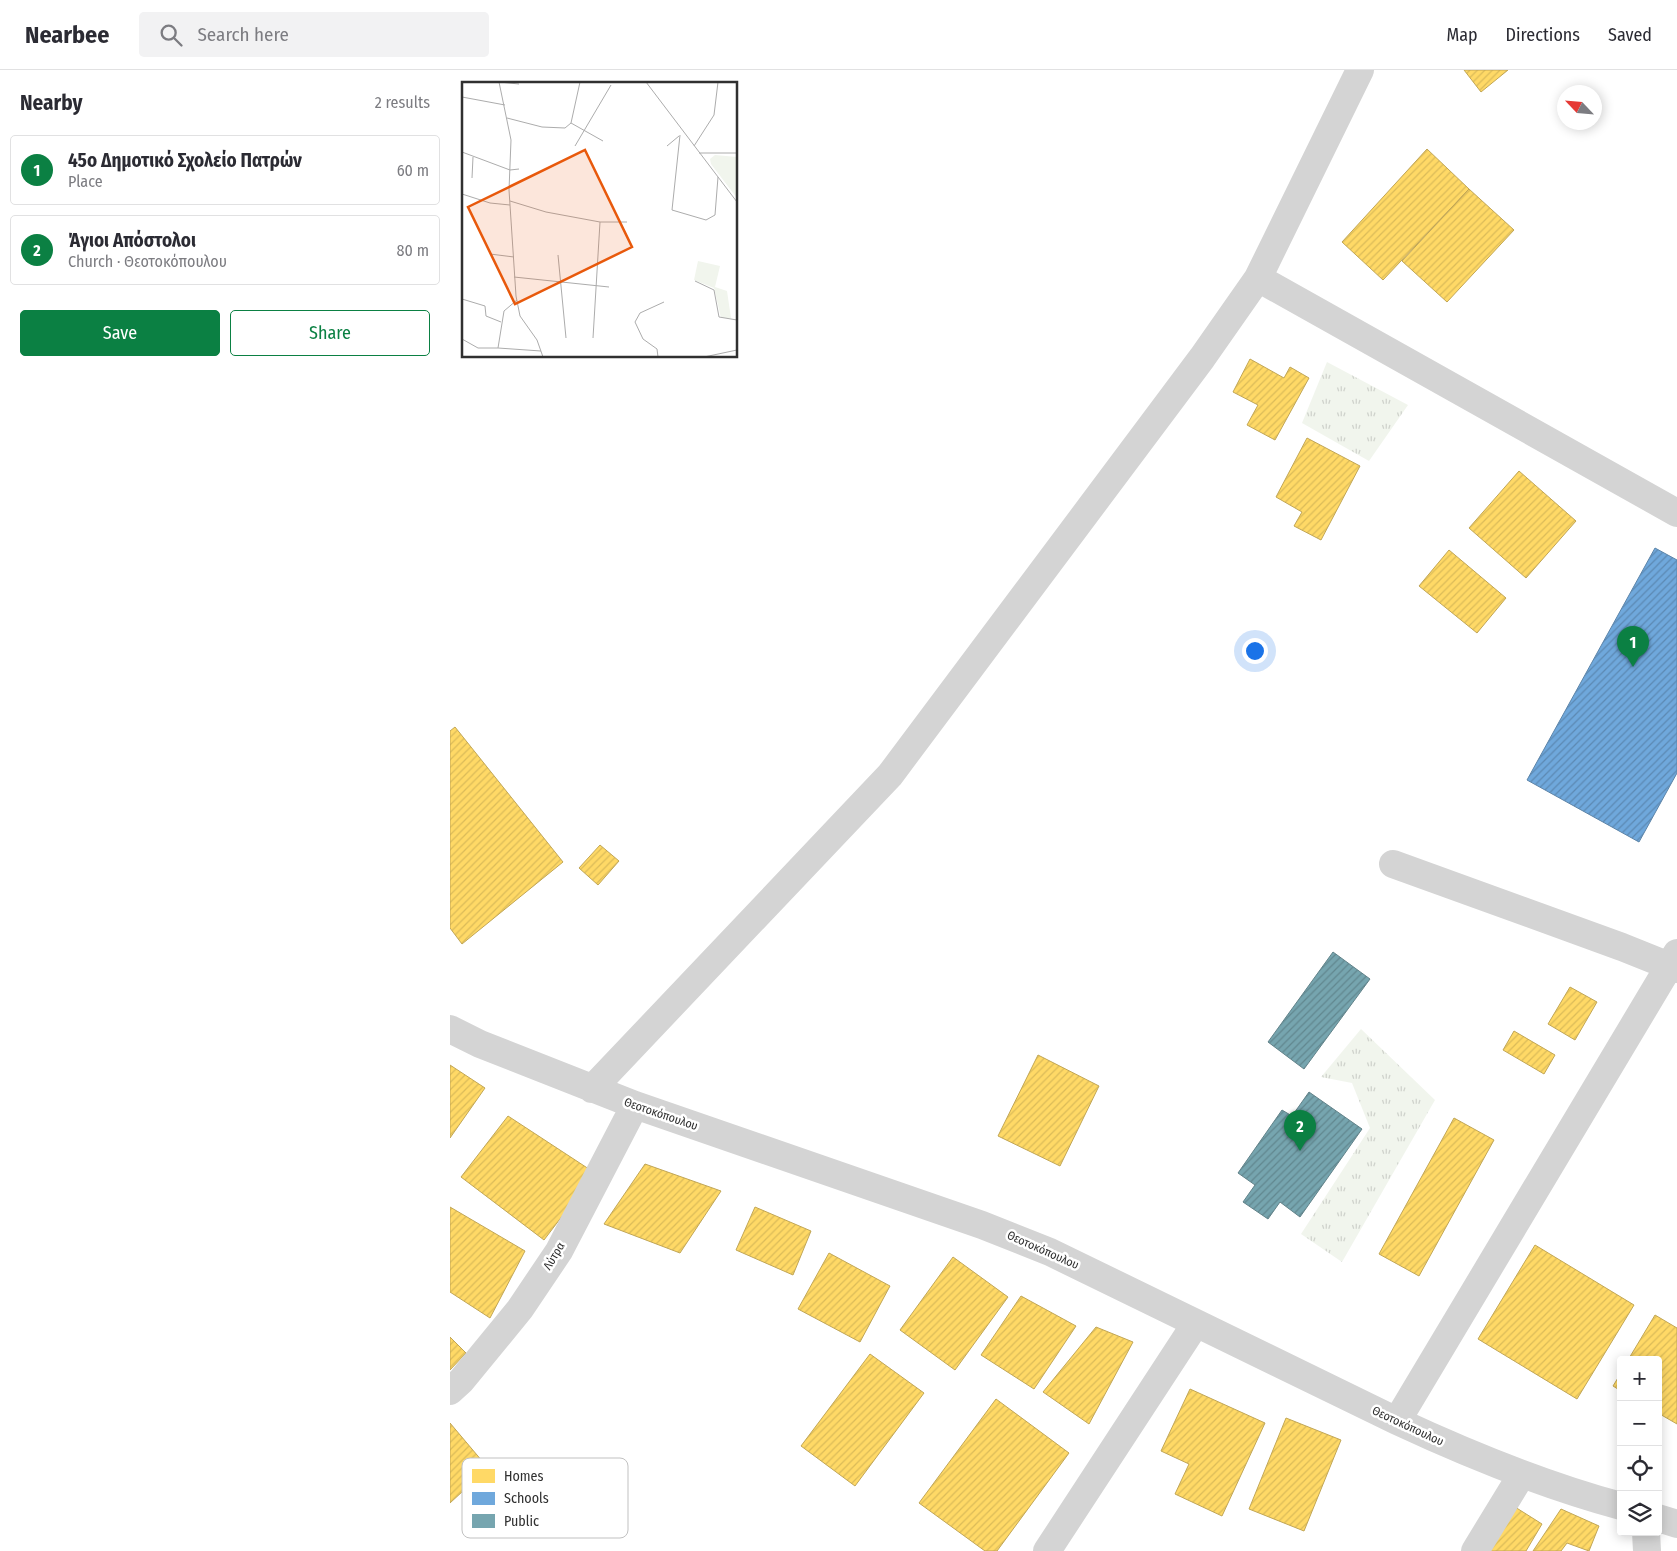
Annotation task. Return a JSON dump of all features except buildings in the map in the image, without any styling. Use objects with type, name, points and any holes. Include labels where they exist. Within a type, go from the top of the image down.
[{"type":"street","points":[[592,1089],[890,775],[1202,358],[1258,278],[1360,70]]},
{"type":"street","points":[[1258,278],[1677,513]]},
{"type":"street","points":[[1393,864],[1622,947],[1674,963],[1397,1421]]},
{"type":"street","name":"Θεοτοκόπουλου","points":[[450,1028],[480,1044],[635,1105],[982,1224],[1050,1252],[1452,1446],[1522,1474],[1617,1505]]},
{"type":"street","name":"Λύτρα","points":[[450,1391],[461,1381],[520,1309],[559,1251],[635,1105]]},
{"type":"street","points":[[1047,1551],[1196,1323]]},
{"type":"street","points":[[1475,1551],[1522,1474]]},
{"type":"street","points":[[1662,1519],[1677,1524]]},
{"type":"street","points":[[1646,1536],[1647,1551]]},
{"type":"green space","points":[[1327,362],[1408,405],[1369,461],[1302,423]]},
{"type":"green space","points":[[1361,1029],[1435,1100],[1342,1262],[1301,1234],[1370,1128],[1352,1083],[1321,1077]]},
{"type":"place","name":"45ο Δημοτικό Σχολείο Πατρών","points":[[1633,667]]},
{"type":"place","name":"Άγιοι Απόστολοι","points":[[1300,1151]]}]
